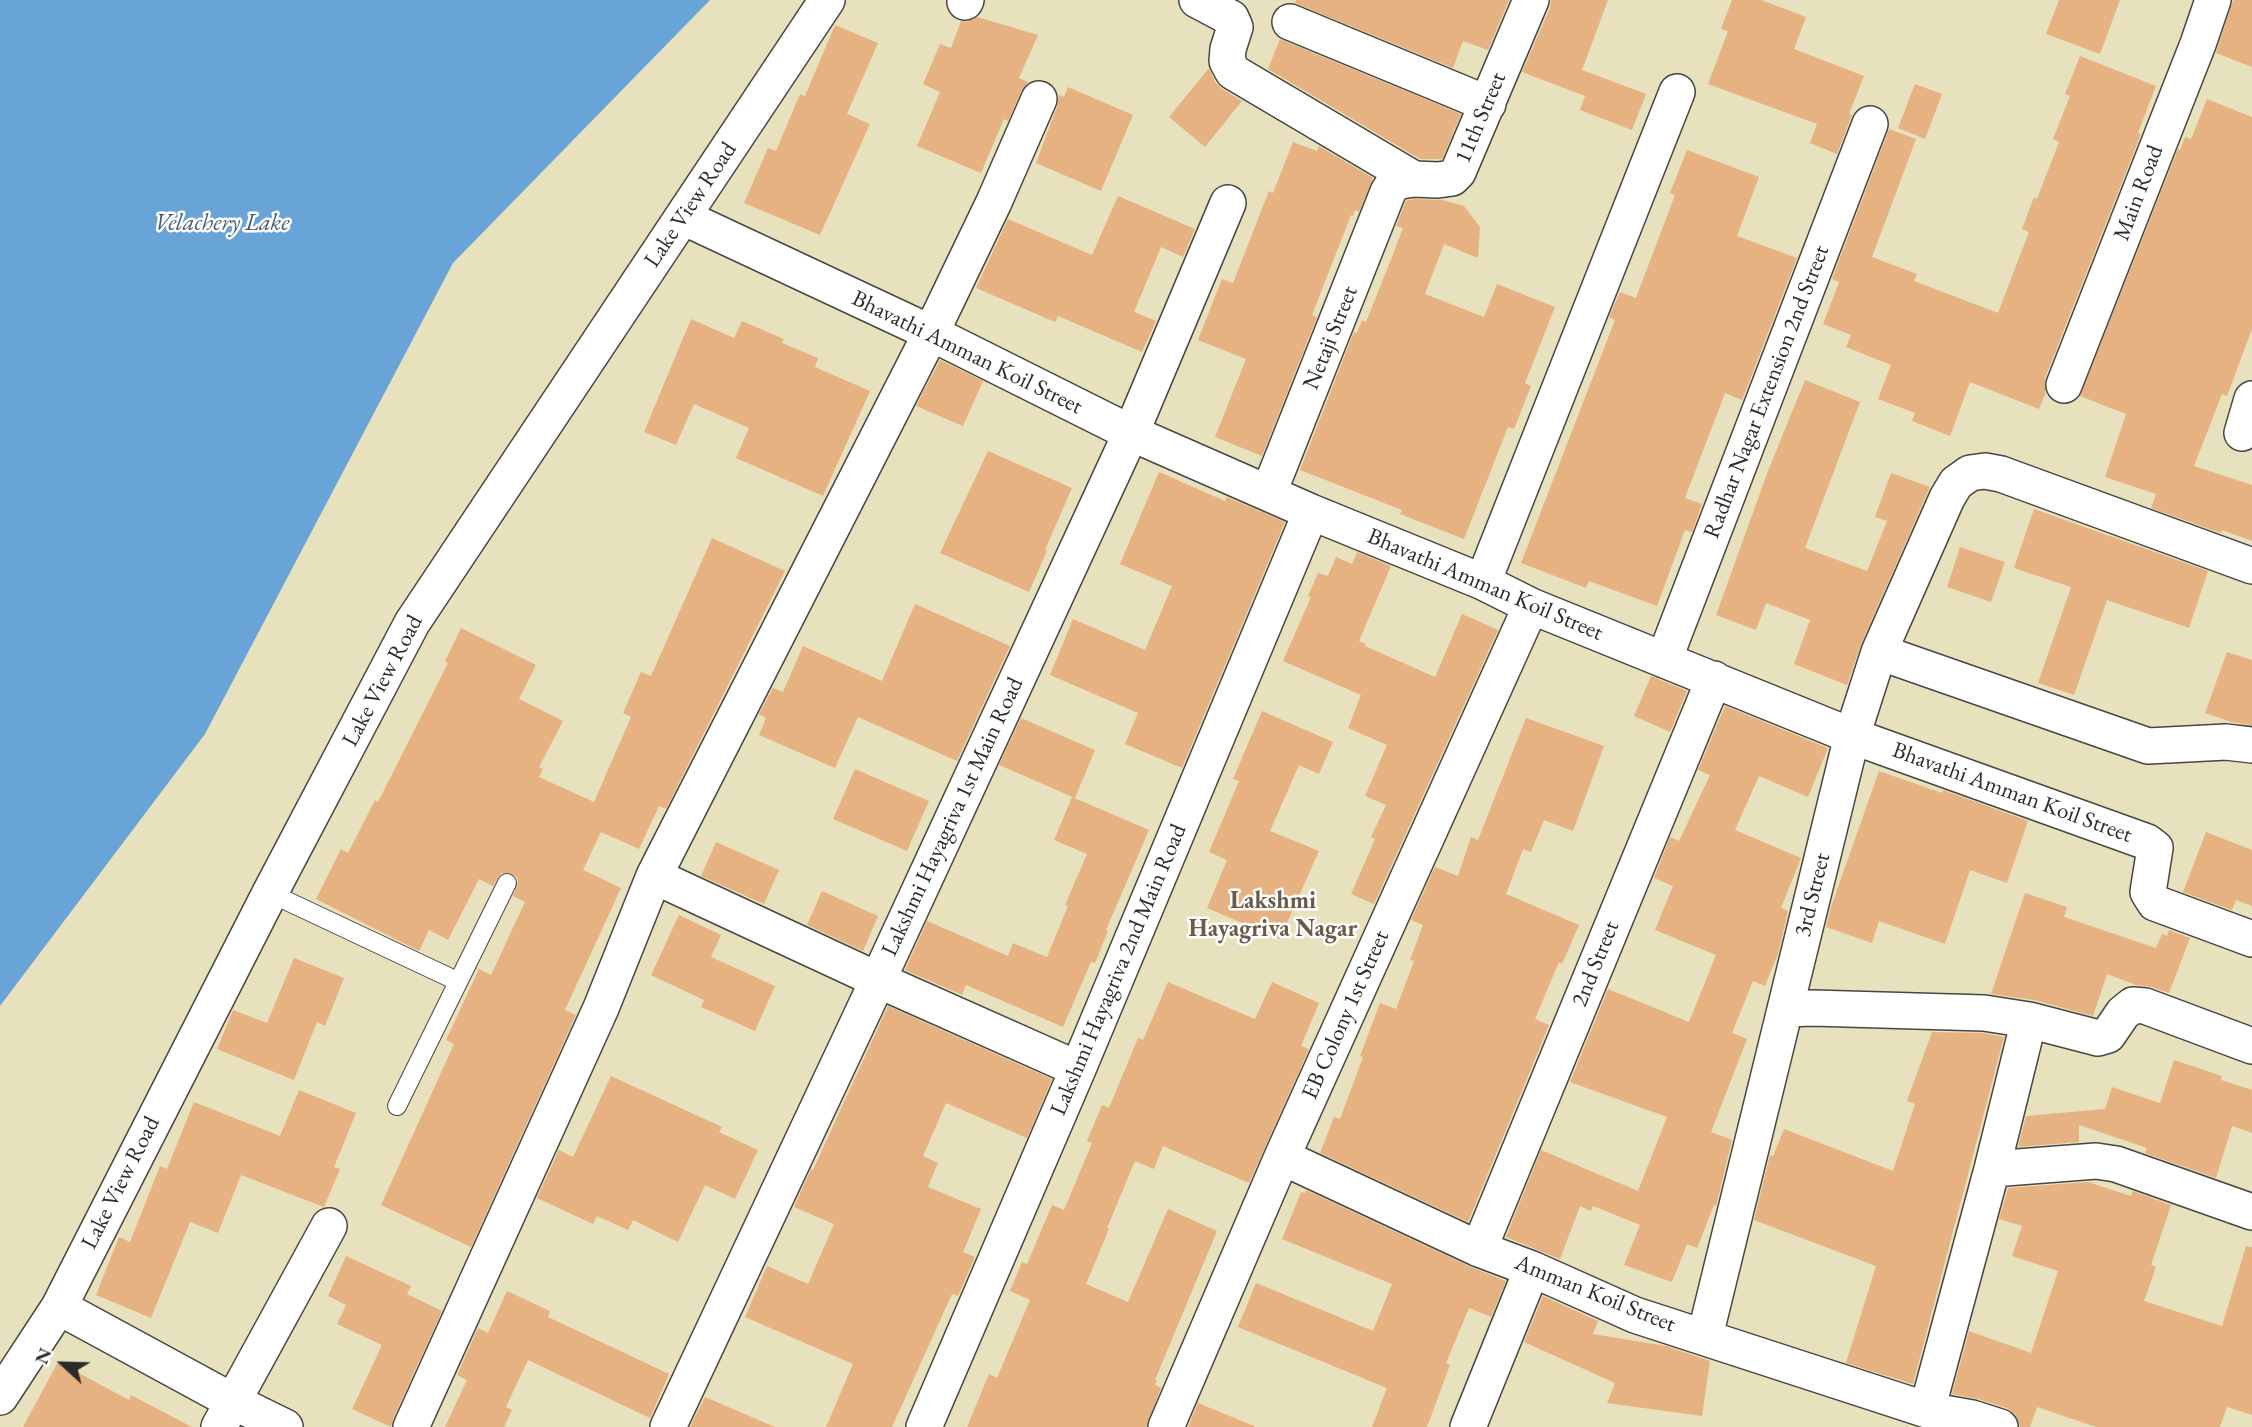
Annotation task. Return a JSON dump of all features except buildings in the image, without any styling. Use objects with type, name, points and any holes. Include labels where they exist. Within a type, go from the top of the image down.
[{"type":"street","name":"Lake View Road","points":[[0,1397],[59,1307],[270,893],[412,623],[827,0]]},
{"type":"street","points":[[1197,0],[1231,18],[1235,27],[1227,61],[1233,72],[1404,181]]},
{"type":"street","name":"11th Street","points":[[1404,181],[1452,178],[1458,172],[1531,0]]},
{"type":"street","name":"Main Road","points":[[2064,385],[2213,0]]},
{"type":"street","points":[[1290,23],[1488,104]]},
{"type":"street","points":[[1483,582],[1677,92]]},
{"type":"street","points":[[411,1427],[601,1008],[653,876],[931,333],[994,202],[1039,99]]},
{"type":"street","name":"Radhar Nagar Extension 2nd Street","points":[[1664,660],[1870,124]]},
{"type":"street","name":"Netaji Street","points":[[1269,492],[1404,181]]},
{"type":"street","name":"Lakshmi Hayagriva 1st Main Road","points":[[668,1427],[1130,433],[1228,203]]},
{"type":"street","name":"Bhavathi Amman Koil Street","points":[[682,217],[931,333],[1130,433],[1311,512],[1483,582],[1531,606],[1852,736],[2147,842],[2155,848],[2149,897],[2164,906],[2252,939]]},
{"type":"street","points":[[2242,433],[2252,399]]},
{"type":"street","name":"3rd Street","points":[[1705,1336],[1852,736],[1879,652],[1956,483],[1970,473],[1984,471],[2001,474],[2252,566]]},
{"type":"street","name":"Lakshmi Hayagriva 2nd Main Road","points":[[924,1427],[1078,1069],[1311,512]]},
{"type":"street","name":"EB Colony 1st Street","points":[[1166,1427],[1282,1157],[1531,606]]},
{"type":"street","points":[[1879,652],[2148,746],[2226,743],[2252,745]]},
{"type":"street","name":"2nd Street","points":[[1479,1249],[1714,678]]},
{"type":"street","points":[[653,876],[1078,1069]]},
{"type":"street","points":[[1785,1009],[1813,1007],[1984,1013],[2029,1020],[2098,1038],[2108,1035],[2123,1013],[2133,1005],[2145,1006],[2252,1046]]},
{"type":"street","points":[[1927,1409],[2029,1020]]},
{"type":"street","name":"Amman Koil Street","points":[[1282,1157],[1479,1249],[1532,1269],[1635,1315],[1927,1409],[2000,1427]]},
{"type":"street","points":[[1992,1169],[2096,1161],[2116,1164],[2252,1212]]},
{"type":"street","points":[[225,1414],[329,1226]]},
{"type":"street","points":[[1468,1427],[1532,1269]]},
{"type":"street","points":[[59,1307],[225,1414],[285,1427]]},
{"type":"lane","points":[[397,1106],[507,883]]},
{"type":"lane","points":[[270,893],[457,981]]},
{"type":"water","name":"Velachery Lake","points":[[0,0],[710,0],[453,263],[205,734],[0,1006]]},
{"type":"district","name":"Lakshmi Hayagriva Nagar","points":[[1273,915]]}]
